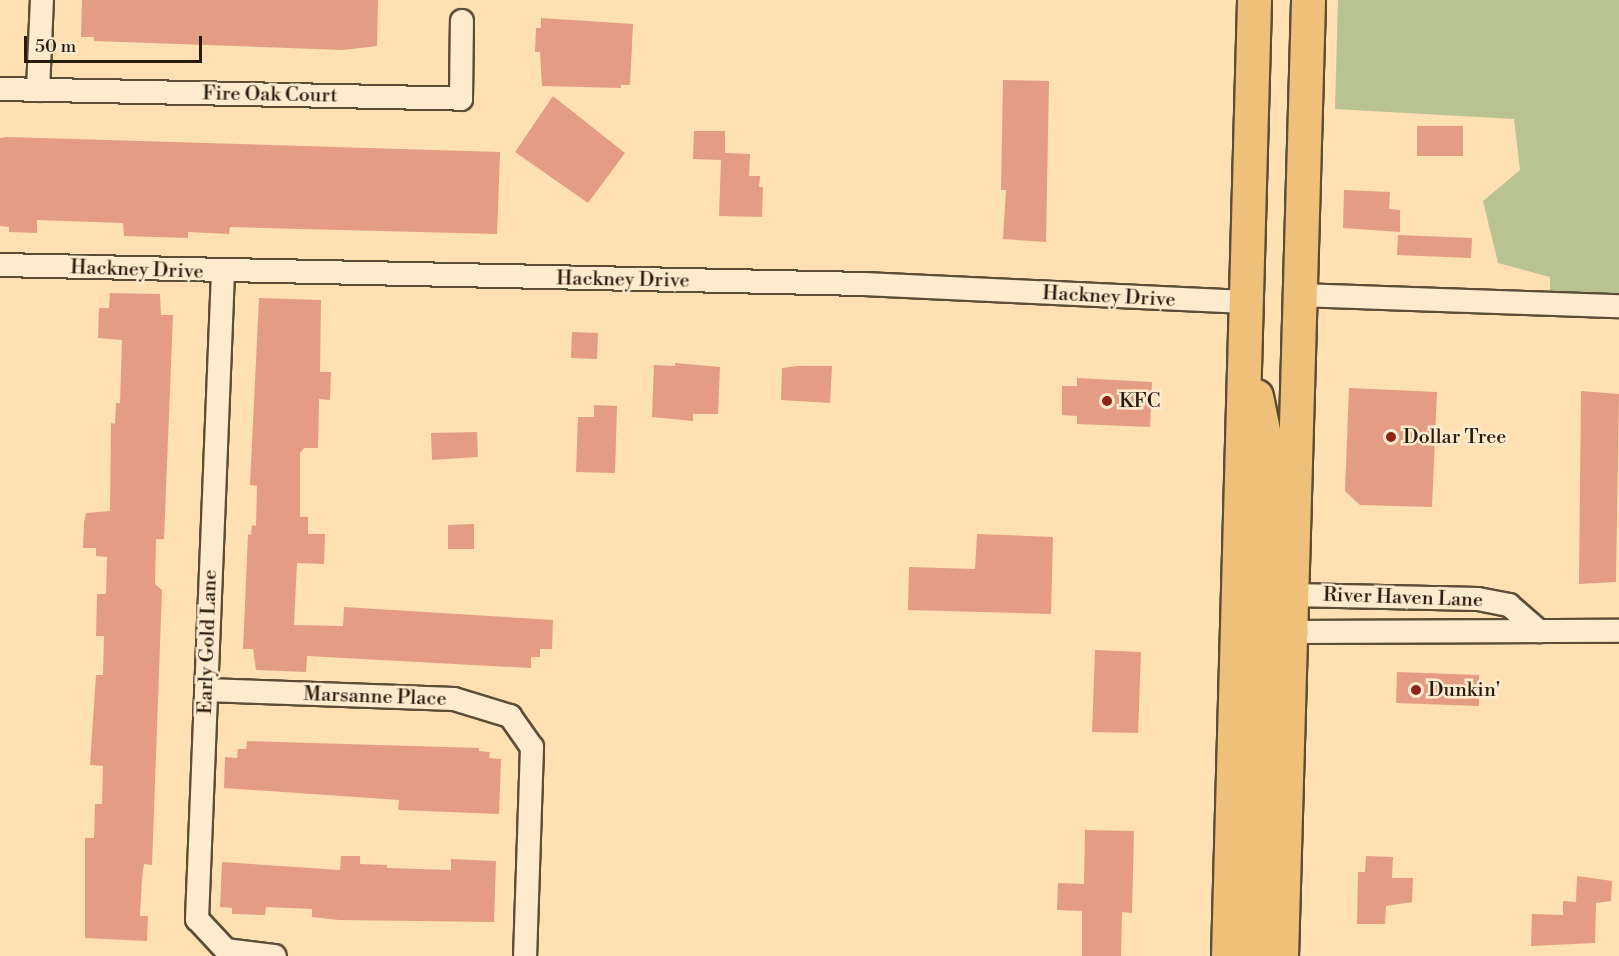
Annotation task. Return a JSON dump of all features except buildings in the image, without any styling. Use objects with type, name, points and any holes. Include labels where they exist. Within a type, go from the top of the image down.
[{"type":"main road","points":[[1228,956],[1254,0]]},
{"type":"main road","points":[[1281,956],[1308,0]]},
{"type":"main road","points":[[1245,354],[1268,450],[1265,592],[1270,611],[1278,624],[1291,632]]},
{"type":"main road","points":[[1238,619],[1255,624],[1262,635],[1261,746],[1285,831]]},
{"type":"main road","points":[[1236,691],[1259,793],[1255,956]]},
{"type":"street","points":[[38,90],[42,0]]},
{"type":"street","name":"Fire Oak Court","points":[[0,89],[461,99],[462,21]]},
{"type":"street","name":"Hackney Drive","points":[[0,265],[224,272],[864,284],[1246,302]]},
{"type":"street","name":"Early Gold Lane","points":[[224,272],[197,919],[226,950],[275,956]]},
{"type":"street","points":[[1298,295],[1619,306]]},
{"type":"street","name":"River Haven Lane","points":[[1292,595],[1478,599],[1509,605],[1539,631]]},
{"type":"street","name":"River Haven Lane","points":[[1291,632],[1619,631]]},
{"type":"street","name":"Marsanne Place","points":[[206,690],[454,699],[510,716],[532,747],[525,956]]},
{"type":"green space","points":[[1338,0],[1619,0],[1619,302],[1550,298],[1550,277],[1498,263],[1483,201],[1520,170],[1514,119],[1335,109]]},
{"type":"place","name":"KFC","points":[[1107,401]]},
{"type":"place","name":"Dollar Tree","points":[[1391,437]]},
{"type":"place","name":"Dunkin'","points":[[1416,690]]}]
